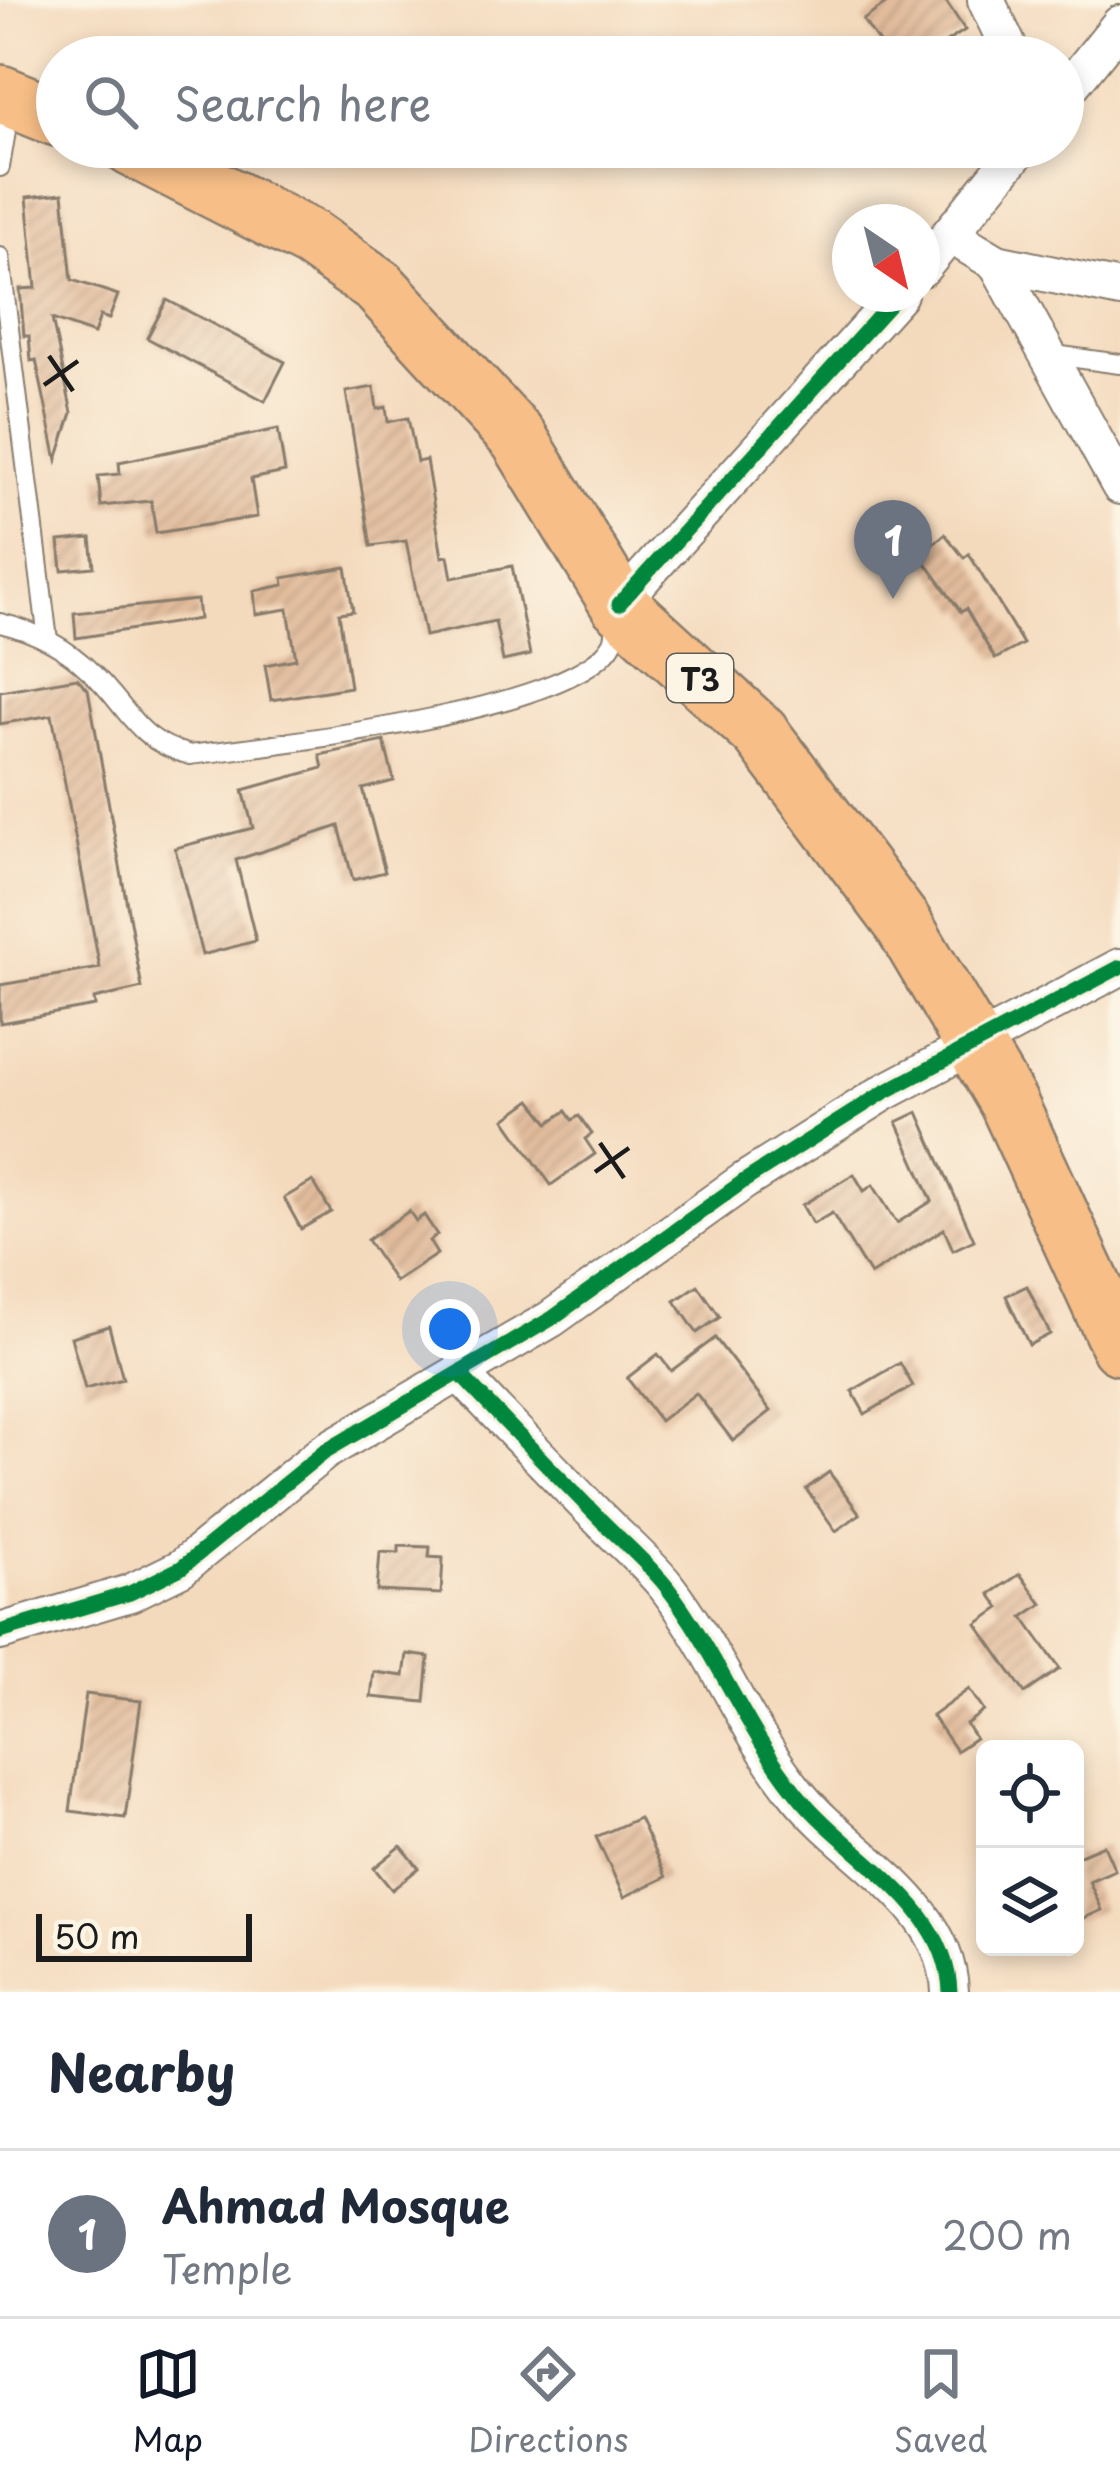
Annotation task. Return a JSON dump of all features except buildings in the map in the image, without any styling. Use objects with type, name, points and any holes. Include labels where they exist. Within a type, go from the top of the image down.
[{"type":"highway","name":"T3","points":[[173,168],[311,238],[379,287],[519,439],[619,604],[760,733],[889,903],[976,1043],[1098,1282],[1120,1346]]},
{"type":"street","points":[[986,0],[1002,36]]},
{"type":"street","points":[[1084,69],[1120,24]]},
{"type":"street","points":[[940,249],[1005,168]]},
{"type":"street","points":[[952,236],[997,263],[1120,289]]},
{"type":"street","points":[[997,263],[1120,486]]},
{"type":"street","points":[[619,604],[882,312]]},
{"type":"street","points":[[0,1632],[130,1593],[181,1568],[324,1452],[551,1319],[744,1181],[883,1093],[1120,967]]},
{"type":"street","points":[[460,1376],[662,1580],[709,1643],[763,1749],[800,1798],[908,1900],[934,1931],[949,1965],[950,1992]]},
{"type":"lane","points":[[0,167],[17,102]]},
{"type":"lane","points":[[0,257],[48,640]]},
{"type":"lane","points":[[1046,353],[1120,364]]},
{"type":"lane","points":[[0,623],[48,640],[94,674],[157,746],[190,755],[411,722],[529,692],[576,671],[612,643],[619,604]]},
{"type":"cycle path","points":[[619,604],[883,312]]},
{"type":"cycle path","points":[[0,1632],[130,1593],[181,1568],[324,1452],[551,1319],[744,1181],[883,1093],[1120,967]]},
{"type":"cycle path","points":[[461,1375],[666,1586],[798,1795],[914,1907],[945,1961],[950,1992]]},
{"type":"place","name":"Ahmad Mosque","points":[[893,599]]}]
